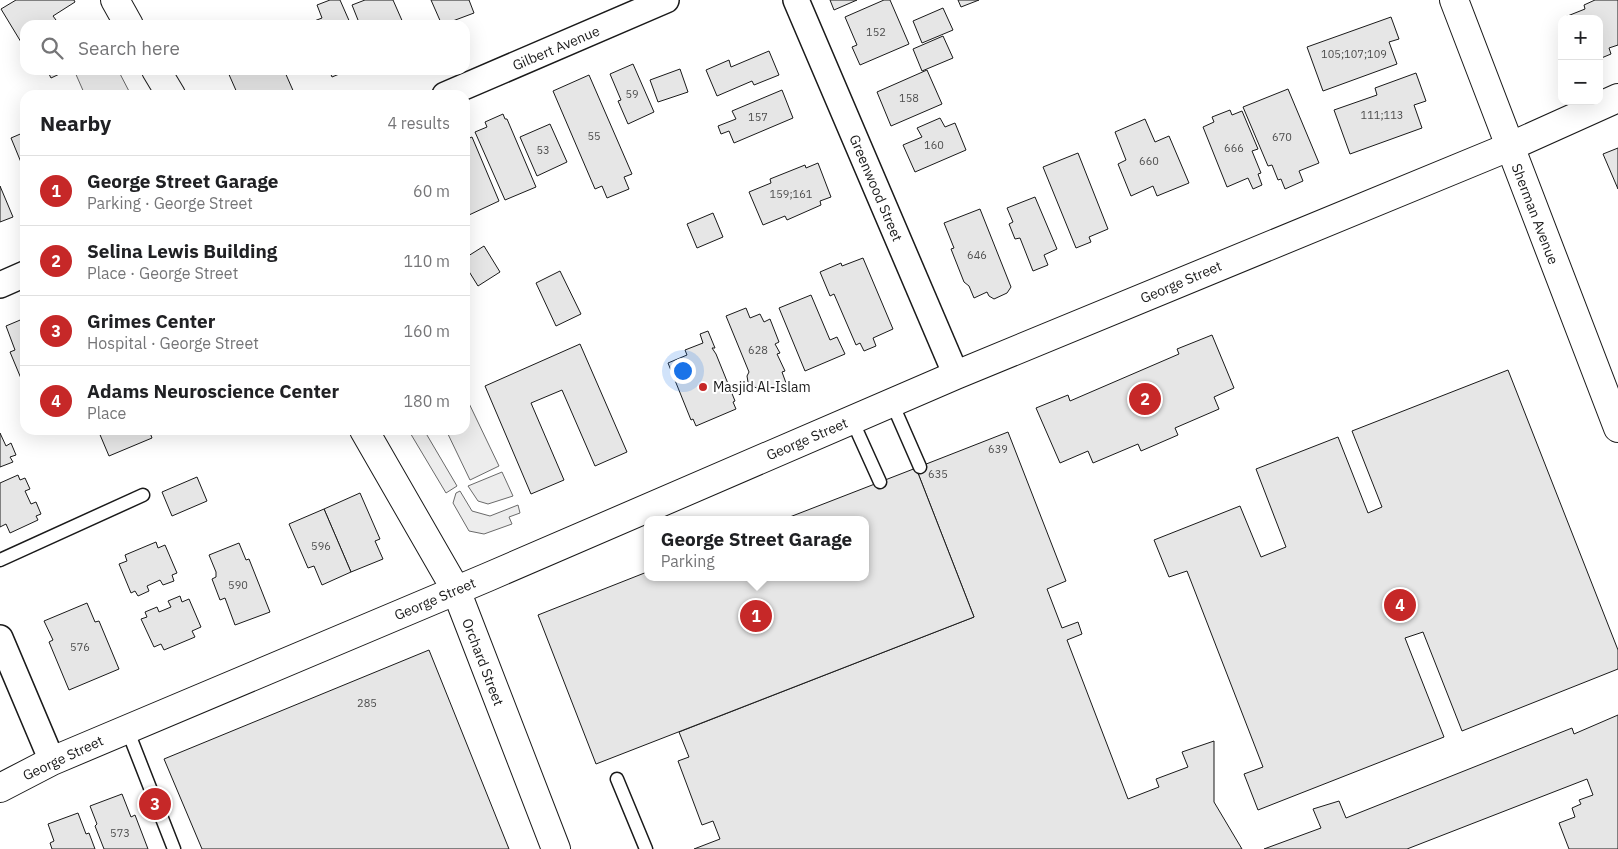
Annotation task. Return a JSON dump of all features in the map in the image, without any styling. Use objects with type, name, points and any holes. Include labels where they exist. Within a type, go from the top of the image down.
[{"type":"main road","points":[[114,0],[126,20]]},
{"type":"main road","name":"Sherman Avenue","points":[[1454,0],[1618,428]]},
{"type":"main road","points":[[159,75],[168,90]]},
{"type":"main road","name":"George Street","points":[[0,788],[52,761],[956,375],[1509,146],[1618,98]]},
{"type":"main road","name":"Orchard Street","points":[[367,435],[456,590],[556,849]]},
{"type":"street","name":"Gilbert Avenue","points":[[457,90],[666,0]]},
{"type":"street","name":"Greenwood Street","points":[[796,0],[956,375]]},
{"type":"street","points":[[0,285],[20,276]]},
{"type":"street","points":[[0,638],[52,761]]},
{"type":"lane","points":[[892,403],[920,467]]},
{"type":"lane","points":[[852,420],[880,482]]},
{"type":"lane","points":[[0,560],[143,495]]},
{"type":"lane","points":[[127,729],[174,849]]},
{"type":"lane","points":[[617,779],[646,849]]},
{"type":"shaded area","points":[[76,75],[121,75],[128,90],[83,90]]},
{"type":"shaded area","points":[[470,405],[499,466],[470,480],[448,435],[470,435]]},
{"type":"shaded area","points":[[411,435],[427,435],[457,486],[446,493]]},
{"type":"shaded area","points":[[502,472],[513,496],[488,504],[478,501],[468,486]]},
{"type":"shaded area","points":[[460,491],[472,511],[490,516],[518,505],[520,513],[509,517],[512,524],[484,534],[469,531],[453,503],[456,493]]},
{"type":"building","points":[[16,0],[74,0],[75,2],[53,16],[56,20],[20,20],[20,40],[1,9]]},
{"type":"building","points":[[330,0],[340,0],[349,20],[317,20],[322,18],[317,5]]},
{"type":"building","points":[[365,0],[393,0],[402,20],[358,20],[352,5]]},
{"type":"building","points":[[431,0],[469,0],[474,13],[455,20],[440,20]]},
{"type":"building","points":[[830,0],[857,0],[834,10]]},
{"type":"building","points":[[884,0],[890,0],[909,44],[860,65],[852,47],[857,45],[845,17]]},
{"type":"building","points":[[958,0],[979,0],[961,7]]},
{"type":"building","points":[[1595,0],[1618,0],[1618,45],[1609,48],[1611,54],[1603,57],[1603,15],[1570,15],[1585,9],[1584,5]]},
{"type":"building","points":[[943,8],[953,30],[922,43],[913,21]]},
{"type":"building","points":[[1391,17],[1399,39],[1389,42],[1397,64],[1323,91],[1307,47]]},
{"type":"building","points":[[943,36],[953,58],[922,71],[913,49]]},
{"type":"building","points":[[769,51],[779,75],[754,85],[752,81],[717,96],[706,70],[729,60],[731,67]]},
{"type":"building","points":[[633,64],[654,112],[628,124],[618,101],[621,100],[610,74]]},
{"type":"building","points":[[680,69],[688,92],[658,102],[650,80]]},
{"type":"building","points":[[927,70],[942,104],[891,126],[877,92]]},
{"type":"building","points":[[1416,73],[1426,101],[1414,105],[1422,128],[1350,154],[1334,110],[1377,95],[1375,88]]},
{"type":"building","points":[[229,75],[286,75],[293,90],[236,90]]},
{"type":"building","points":[[589,75],[632,174],[624,177],[629,189],[607,198],[602,186],[595,189],[553,91]]},
{"type":"building","points":[[1288,89],[1319,163],[1299,171],[1303,181],[1285,189],[1281,179],[1278,180],[1272,165],[1268,166],[1243,107]]},
{"type":"building","points":[[782,90],[793,118],[734,143],[729,131],[721,134],[718,126],[736,119],[732,111]]},
{"type":"building","points":[[1230,110],[1232,115],[1242,111],[1258,149],[1252,151],[1261,173],[1258,174],[1262,185],[1253,189],[1248,178],[1227,187],[1203,127],[1214,122],[1212,117]]},
{"type":"building","points":[[503,114],[505,119],[507,119],[536,187],[505,200],[475,132],[487,127],[485,122]]},
{"type":"building","points":[[940,118],[945,127],[955,123],[966,150],[915,172],[903,145],[922,137],[917,128]]},
{"type":"building","points":[[1145,119],[1155,142],[1169,136],[1189,183],[1157,196],[1153,186],[1131,196],[1118,164],[1126,160],[1115,132]]},
{"type":"building","points":[[550,124],[567,162],[537,176],[520,137]]},
{"type":"building","points":[[20,134],[20,160],[11,138]]},
{"type":"building","points":[[472,137],[499,201],[470,215],[470,138]]},
{"type":"building","points":[[1618,148],[1618,189],[1603,154]]},
{"type":"building","points":[[1078,153],[1108,229],[1089,237],[1091,242],[1076,248],[1043,167]]},
{"type":"building","points":[[818,163],[831,197],[820,201],[821,205],[787,220],[785,216],[763,225],[749,192],[771,183],[770,179],[805,165],[806,168]]},
{"type":"building","points":[[0,186],[13,217],[0,222]]},
{"type":"building","points":[[1035,197],[1057,249],[1044,255],[1048,265],[1033,271],[1020,238],[1015,239],[1009,224],[1013,222],[1007,208]]},
{"type":"building","points":[[980,209],[1011,287],[1007,293],[994,299],[987,292],[974,298],[969,286],[964,282],[951,249],[954,248],[944,223]]},
{"type":"building","points":[[713,213],[723,237],[697,248],[687,224]]},
{"type":"building","points":[[484,246],[500,272],[478,286],[470,273],[470,255]]},
{"type":"building","points":[[863,258],[893,329],[873,338],[876,346],[864,351],[860,343],[856,345],[834,294],[830,296],[820,272],[841,263],[842,266]]},
{"type":"building","points":[[560,271],[581,314],[556,326],[536,283]]},
{"type":"building","points":[[811,295],[830,340],[837,337],[845,354],[805,371],[779,308]]},
{"type":"building","points":[[746,308],[750,318],[760,314],[764,322],[770,319],[779,342],[775,344],[780,353],[777,354],[785,371],[782,372],[786,383],[766,392],[752,386],[748,382],[747,376],[749,372],[726,316]]},
{"type":"building","points":[[20,320],[20,376],[10,352],[15,350],[6,326]]},
{"type":"building","name":"Masjid Al-Islam","points":[[708,331],[715,348],[712,348],[735,401],[733,402],[736,409],[696,426],[693,419],[691,420],[668,363],[687,355],[685,350],[703,343],[700,334]]},
{"type":"building","points":[[1212,335],[1234,388],[1214,397],[1219,409],[1175,428],[1178,435],[1141,451],[1138,444],[1093,463],[1088,451],[1060,463],[1036,408],[1068,395],[1070,401],[1179,354],[1177,349]]},
{"type":"building","points":[[580,344],[627,452],[595,466],[562,390],[531,403],[564,480],[531,494],[485,386]]},
{"type":"building","points":[[1508,370],[1618,650],[1618,669],[1462,731],[1423,632],[1405,638],[1444,737],[1258,810],[1244,774],[1263,767],[1187,571],[1169,577],[1154,540],[1240,506],[1261,557],[1286,547],[1256,469],[1338,437],[1368,513],[1382,507],[1352,431]]},
{"type":"building","points":[[1008,432],[1066,581],[1047,589],[1062,628],[1078,622],[1082,634],[1067,640],[1128,799],[1159,787],[1156,779],[1188,767],[1182,752],[1214,741],[1214,802],[1242,849],[694,849],[720,839],[713,821],[702,825],[678,761],[689,757],[679,732],[974,617],[916,468]]},
{"type":"building","points":[[0,433],[6,446],[11,443],[16,455],[10,457],[13,462],[0,467]]},
{"type":"building","points":[[100,435],[151,435],[152,438],[109,456]]},
{"type":"building","points":[[916,468],[974,617],[596,764],[538,615],[644,573],[644,581],[869,581],[869,516],[792,516]]},
{"type":"building","points":[[18,475],[20,480],[25,478],[30,489],[25,491],[31,504],[36,502],[41,514],[36,516],[38,520],[10,533],[6,524],[0,527],[0,483]]},
{"type":"building","points":[[197,477],[207,501],[172,516],[162,492]]},
{"type":"building","points":[[360,493],[380,539],[375,541],[383,559],[351,572],[324,509]]},
{"type":"building","points":[[324,509],[351,572],[322,585],[314,566],[308,568],[289,524]]},
{"type":"building","points":[[156,542],[158,548],[165,545],[177,573],[172,575],[174,581],[163,585],[160,580],[147,586],[149,591],[138,596],[135,591],[131,593],[119,564],[127,561],[125,555]]},
{"type":"building","points":[[239,543],[246,560],[249,559],[270,612],[235,625],[225,598],[220,600],[212,579],[216,577],[216,572],[209,555]]},
{"type":"building","points":[[180,596],[182,602],[189,599],[201,627],[192,631],[195,637],[164,650],[161,644],[154,647],[141,619],[147,617],[145,612],[157,607],[159,612],[171,607],[168,601]]},
{"type":"building","points":[[87,603],[95,622],[99,621],[119,669],[69,690],[49,642],[53,640],[44,621]]},
{"type":"building","points":[[429,650],[509,849],[202,849],[164,759]]},
{"type":"building","points":[[1618,715],[1618,849],[1569,849],[1559,823],[1575,817],[1572,808],[1581,804],[1579,800],[1593,795],[1587,779],[1407,849],[1264,849],[1321,828],[1313,809],[1339,801],[1346,818],[1572,728],[1574,734]]},
{"type":"building","points":[[122,794],[131,817],[135,815],[148,849],[104,849],[90,806]]},
{"type":"building","points":[[78,813],[86,834],[89,833],[95,849],[52,849],[50,843],[54,841],[48,824]]},
{"type":"place","name":"Masjid Al-Islam","points":[[703,387]]},
{"type":"place","name":"Selina Lewis Building","points":[[1145,399]]},
{"type":"place","name":"Adams Neuroscience Center","points":[[1400,605]]},
{"type":"place","name":"George Street Garage","points":[[756,616]]},
{"type":"place","name":"Grimes Center","points":[[155,804]]}]
